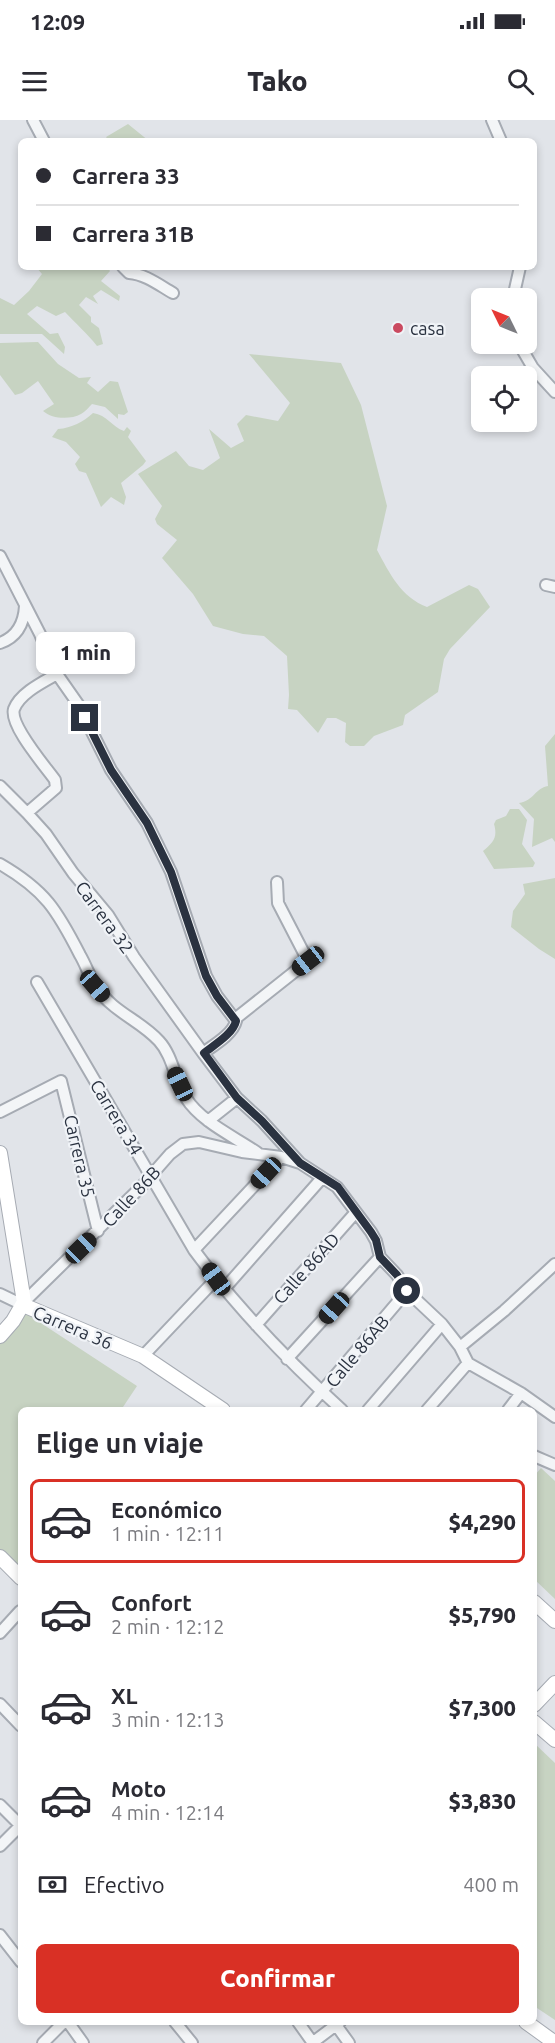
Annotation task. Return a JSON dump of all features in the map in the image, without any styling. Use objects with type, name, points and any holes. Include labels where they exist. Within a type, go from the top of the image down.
[{"type":"street","points":[[33,120],[43,138]]},
{"type":"street","points":[[492,120],[500,138]]},
{"type":"street","points":[[126,270],[129,273],[137,273],[173,293]]},
{"type":"street","points":[[515,288],[519,270]]},
{"type":"street","points":[[525,354],[533,368],[555,392]]},
{"type":"street","points":[[0,556],[40,634],[57,674],[78,704],[111,770],[147,823],[171,872],[206,976],[217,996],[235,1019],[235,1025],[228,1033],[204,1053]]},
{"type":"street","points":[[0,643],[15,634],[21,626],[25,616],[25,606]]},
{"type":"street","points":[[27,813],[56,788],[56,784],[18,727],[13,717],[14,709],[26,694],[57,674]]},
{"type":"street","name":"Carrera 32","points":[[0,786],[46,834],[73,873],[108,915],[134,957],[237,1098],[262,1121],[300,1163]]},
{"type":"street","points":[[0,864],[37,889],[58,913],[95,986],[115,1009],[158,1040],[165,1049],[187,1099],[208,1121],[259,1153],[300,1163],[338,1187],[376,1240],[380,1257],[397,1275],[407,1291],[442,1324],[460,1347],[468,1363],[521,1393],[555,1417]]},
{"type":"street","points":[[235,1019],[308,961],[278,903],[277,882]]},
{"type":"street","name":"Carrera 34","points":[[37,982],[194,1250],[256,1325],[339,1407]]},
{"type":"street","name":"Carrera 35","points":[[0,1112],[61,1081],[98,1231]]},
{"type":"street","points":[[208,1121],[237,1098]]},
{"type":"street","name":"Calle 86B","points":[[0,1336],[24,1304],[152,1176],[170,1154],[183,1144],[199,1142],[242,1152],[259,1153]]},
{"type":"street","name":"Carrera 36","points":[[0,1153],[24,1304],[143,1356],[219,1407]]},
{"type":"street","points":[[194,1250],[281,1157]]},
{"type":"street","points":[[224,1289],[322,1178]]},
{"type":"street","name":"Calle 86AD","points":[[256,1325],[356,1212]]},
{"type":"street","points":[[288,1359],[380,1257]]},
{"type":"street","points":[[460,1347],[504,1311],[555,1264]]},
{"type":"street","points":[[143,1356],[216,1279]]},
{"type":"street","name":"Calle 86AB","points":[[309,1407],[407,1291]]},
{"type":"street","points":[[0,1294],[24,1304]]},
{"type":"street","points":[[371,1407],[442,1324]]},
{"type":"street","points":[[430,1407],[468,1363]]},
{"type":"street","points":[[510,1407],[521,1393]]},
{"type":"street","points":[[537,1457],[555,1465]]},
{"type":"street","points":[[0,1557],[18,1575]]},
{"type":"street","points":[[537,1605],[555,1621]]},
{"type":"street","points":[[0,1633],[18,1613]]},
{"type":"street","points":[[537,1702],[555,1683]]},
{"type":"street","points":[[0,1704],[18,1723]]},
{"type":"street","points":[[537,1725],[555,1740]]},
{"type":"street","points":[[0,1805],[18,1823]]},
{"type":"street","points":[[0,1846],[18,1829]]},
{"type":"street","points":[[0,1935],[18,1958]]},
{"type":"street","points":[[43,2043],[63,2025]]},
{"type":"street","points":[[68,2025],[83,2043]]},
{"type":"street","points":[[177,2025],[192,2043]]},
{"type":"street","points":[[300,2025],[313,2043],[337,2025]]},
{"type":"street","points":[[339,2025],[349,2043]]},
{"type":"street","points":[[530,2025],[555,2043]]},
{"type":"green space","points":[[128,124],[145,138],[107,138]]},
{"type":"green space","points":[[39,270],[109,270],[101,281],[120,296],[119,301],[101,290],[93,296],[98,304],[86,297],[79,305],[91,317],[91,322],[99,328],[103,344],[97,346],[65,312],[56,316],[37,306],[27,314],[50,334],[58,333],[65,347],[64,354],[42,334],[0,334],[0,298],[14,305],[42,274]]},
{"type":"green space","points":[[38,342],[58,364],[79,378],[91,377],[87,383],[98,392],[110,381],[118,382],[128,412],[124,415],[118,414],[118,419],[105,407],[92,404],[77,416],[61,418],[51,416],[43,411],[54,404],[38,381],[22,393],[15,395],[0,375],[0,343]]},
{"type":"green space","points":[[249,354],[341,363],[361,405],[387,506],[377,550],[392,576],[403,591],[427,607],[469,585],[478,589],[490,607],[450,649],[444,659],[438,692],[405,715],[403,725],[374,736],[364,746],[350,746],[345,742],[346,723],[336,718],[327,718],[318,733],[297,710],[288,709],[287,656],[264,636],[243,634],[213,626],[193,594],[162,558],[177,540],[157,524],[155,519],[162,506],[138,474],[176,451],[189,466],[203,470],[220,458],[209,429],[231,448],[244,441],[237,424],[246,415],[278,421],[290,403]]},
{"type":"green space","points":[[93,413],[102,416],[124,431],[127,427],[131,431],[128,437],[146,461],[121,483],[126,497],[124,505],[111,497],[101,507],[86,473],[79,471],[75,464],[80,457],[66,442],[52,437],[58,429],[77,424]]},
{"type":"green space","points":[[555,734],[555,842],[552,838],[532,847],[534,819],[519,803],[528,800],[540,789],[548,786],[545,746]]},
{"type":"green space","points":[[510,809],[519,809],[527,820],[522,844],[535,863],[533,867],[494,869],[483,851],[494,839],[496,820],[506,816]]},
{"type":"green space","points":[[555,878],[555,959],[511,927],[513,911],[525,894],[523,884]]},
{"type":"green space","points":[[24,1312],[137,1386],[123,1407],[18,1407],[18,1567],[0,1550],[0,1341]]},
{"type":"green space","points":[[541,1468],[555,1481],[555,1599],[537,1582],[537,1473]]},
{"type":"green space","points":[[537,1746],[555,1763],[555,2020],[537,2008]]},
{"type":"place","name":"casa","points":[[398,328]]},
{"type":"route","points":[[85,718],[111,770],[147,823],[171,872],[206,976],[217,996],[236,1021],[228,1033],[204,1053],[237,1098],[262,1121],[300,1163],[338,1187],[376,1240],[380,1257],[397,1275],[407,1291]]}]
